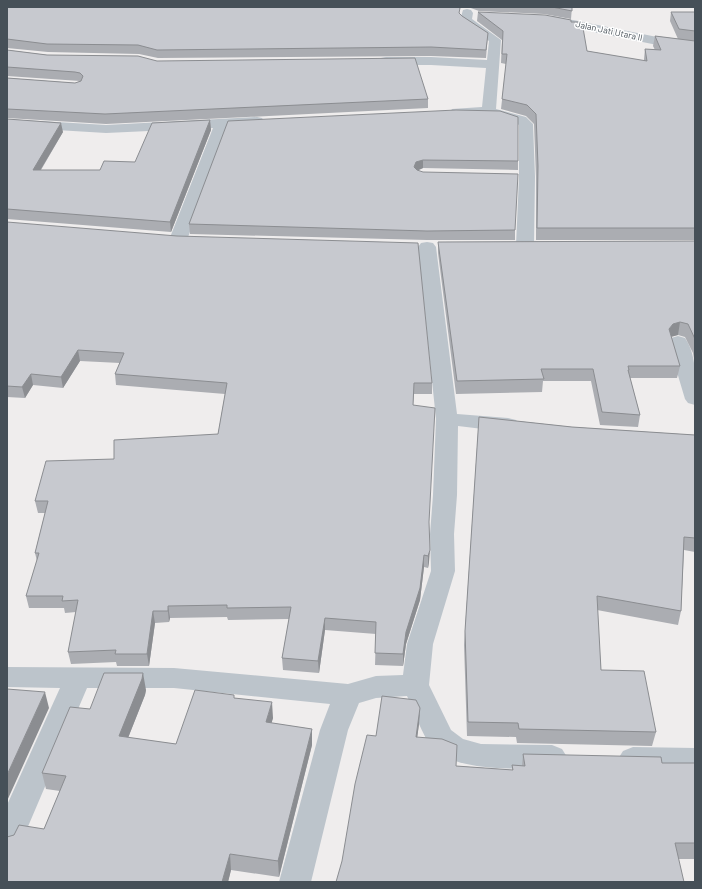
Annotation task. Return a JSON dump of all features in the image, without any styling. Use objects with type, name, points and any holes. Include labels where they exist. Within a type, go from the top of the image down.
[{"type":"street","points":[[453,7],[473,15],[466,20],[495,40],[489,111]]},
{"type":"street","name":"Jalan Jati Utara II","points":[[544,19],[667,43],[695,46]]},
{"type":"street","points":[[372,61],[431,61],[492,64]]},
{"type":"street","points":[[441,113],[489,111],[521,120],[526,124],[520,177],[525,246]]},
{"type":"street","points":[[7,123],[106,129],[267,121]]},
{"type":"street","points":[[178,240],[222,123]]},
{"type":"street","points":[[427,246],[447,419],[445,495],[442,534],[443,571],[420,644],[415,685],[442,738],[454,748],[481,756],[576,758]]},
{"type":"street","points":[[678,342],[695,399]]},
{"type":"street","points":[[447,419],[531,427]]},
{"type":"street","points":[[7,677],[174,678],[348,695],[376,686],[415,685]]},
{"type":"street","points":[[7,840],[78,677]]},
{"type":"street","points":[[295,882],[334,730],[348,695]]},
{"type":"street","points":[[608,758],[695,760]]},
{"type":"building","points":[[7,7],[457,7],[460,8],[459,13],[462,16],[488,33],[486,50],[431,47],[157,50],[138,45],[47,44],[7,39]]},
{"type":"building","points":[[552,7],[572,7],[572,11]]},
{"type":"building","points":[[478,12],[545,15],[571,20],[571,22],[582,22],[587,51],[647,61],[645,49],[661,50],[655,36],[695,41],[695,228],[537,228],[538,166],[536,114],[527,105],[502,99],[507,54],[502,54],[503,31]]},
{"type":"building","points":[[671,12],[695,12],[695,31],[679,29]]},
{"type":"building","points":[[7,50],[47,55],[138,56],[157,61],[415,58],[428,99],[105,114],[7,109],[7,78],[75,83],[81,81],[83,76],[80,73],[75,72],[7,67]]},
{"type":"building","points":[[456,110],[500,111],[518,117],[518,161],[423,160],[416,162],[414,167],[423,172],[518,174],[515,230],[427,231],[189,224],[228,121]]},
{"type":"building","points":[[7,119],[61,123],[33,170],[100,170],[104,161],[135,162],[152,123],[210,120],[170,222],[7,209]]},
{"type":"building","points":[[7,222],[177,236],[418,243],[432,383],[414,383],[413,405],[435,408],[429,522],[430,550],[428,556],[424,555],[420,588],[406,632],[403,654],[375,653],[376,622],[325,618],[318,661],[282,658],[291,607],[227,608],[227,605],[168,606],[168,611],[153,611],[147,654],[115,654],[116,650],[68,652],[78,600],[62,601],[63,596],[26,596],[39,553],[35,553],[48,501],[35,501],[46,461],[114,459],[114,440],[218,434],[227,383],[115,374],[124,353],[78,350],[61,377],[31,374],[22,387],[7,386]]},
{"type":"building","points":[[695,241],[695,339],[688,324],[680,322],[673,324],[669,329],[680,366],[628,366],[640,415],[602,412],[593,369],[541,369],[544,379],[457,381],[438,242]]},
{"type":"building","points":[[479,417],[572,427],[695,435],[695,538],[684,537],[681,611],[597,596],[601,670],[644,671],[656,732],[519,729],[518,723],[468,722],[465,631]]},
{"type":"building","points":[[104,673],[143,673],[142,679],[119,736],[176,744],[195,690],[234,695],[234,698],[272,702],[266,722],[312,729],[278,861],[230,854],[222,882],[7,882],[7,837],[14,835],[19,825],[44,829],[66,776],[42,773],[70,707],[90,709]]},
{"type":"building","points":[[7,689],[45,692],[7,775]]},
{"type":"building","points":[[382,696],[416,700],[420,708],[416,737],[442,739],[457,745],[456,766],[513,770],[512,765],[525,766],[523,754],[661,757],[662,763],[695,763],[695,843],[675,843],[684,882],[336,882],[342,861],[355,784],[367,735],[376,736]]}]
